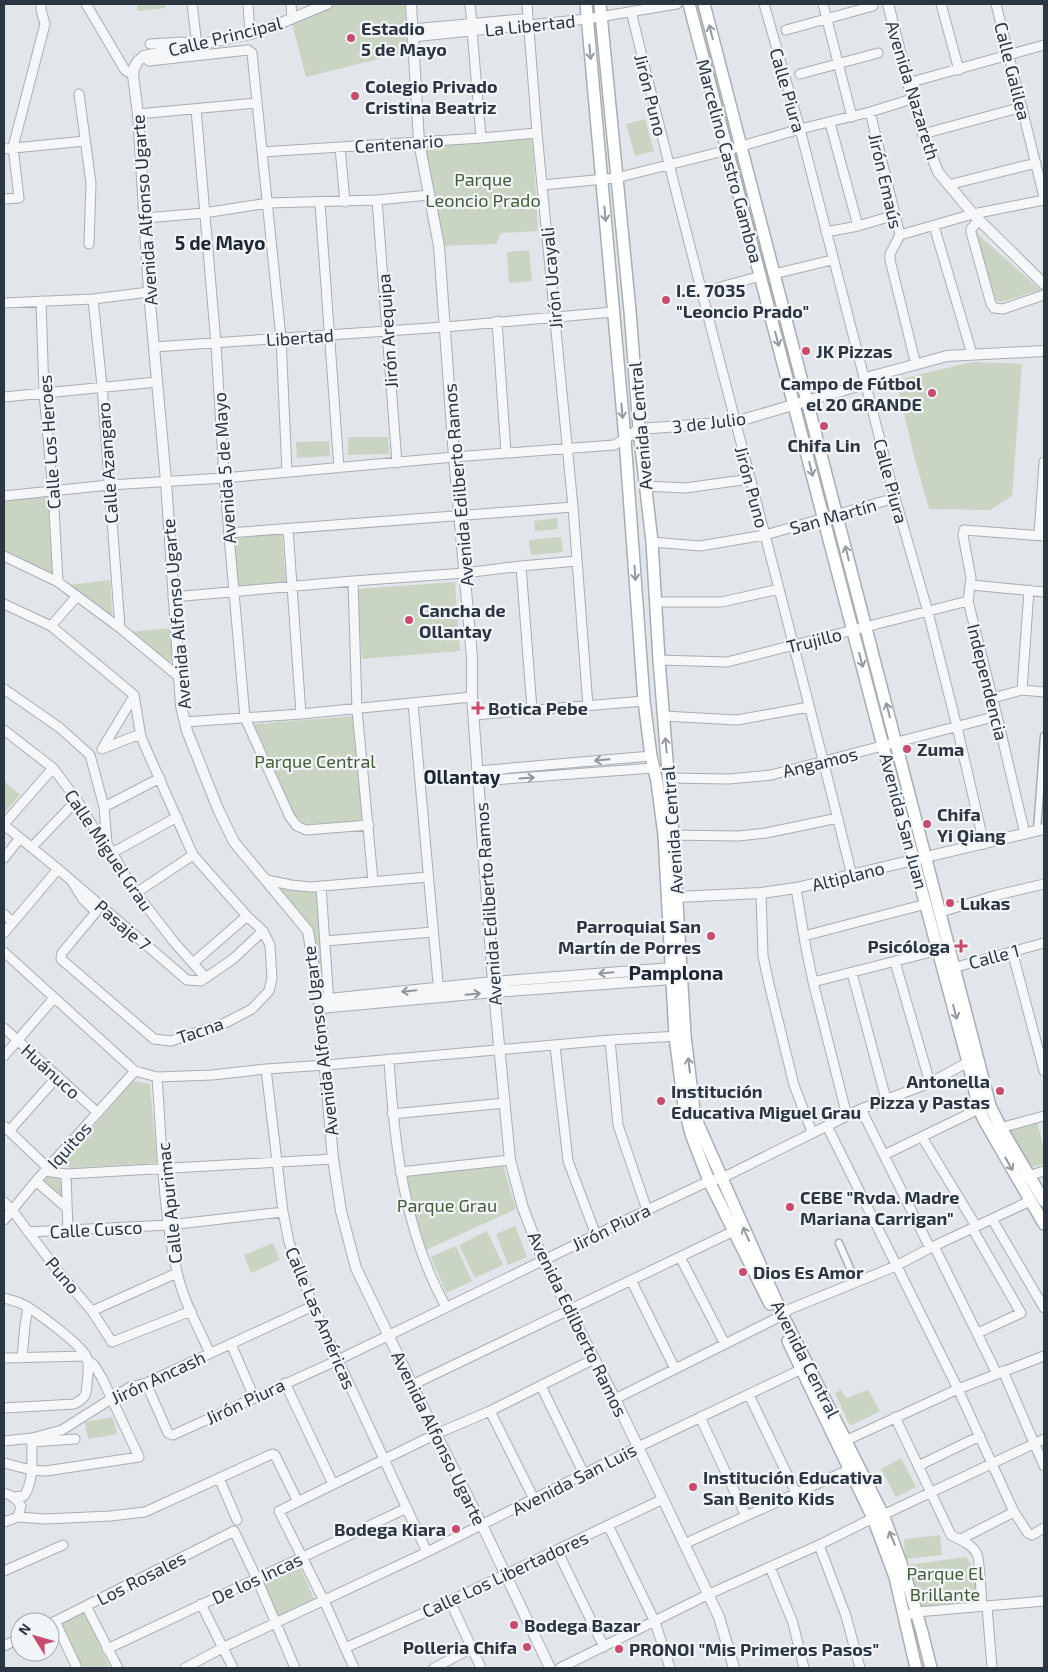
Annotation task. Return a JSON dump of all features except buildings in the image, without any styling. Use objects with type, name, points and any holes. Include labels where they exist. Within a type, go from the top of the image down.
[{"type":"main road","name":"Marcelino Castro Gamboa","points":[[689,4],[795,405]]},
{"type":"main road","name":"Marcelino Castro Gamboa","points":[[704,4],[807,401]]},
{"type":"main road","name":"Avenida Central","points":[[601,11],[630,311],[639,429],[652,542],[668,778],[672,973],[680,1036],[694,1110],[698,1124],[802,1369],[850,1469],[897,1550],[917,1612],[931,1668]]},
{"type":"main road","name":"Avenida Central","points":[[586,12],[625,439],[644,701],[652,762],[668,835],[677,897],[680,1036],[684,1106],[691,1134],[709,1181],[847,1440],[878,1517],[905,1616],[916,1668]]},
{"type":"main road","name":"Avenida San Juan","points":[[807,401],[941,912],[949,969],[968,1062],[980,1109],[989,1131],[1044,1224]]},
{"type":"main road","name":"Avenida San Juan","points":[[795,405],[883,746],[939,950],[949,969],[990,1106],[1044,1201]]},
{"type":"street","points":[[4,199],[19,198],[8,148],[45,24],[40,10],[41,4]]},
{"type":"street","points":[[86,4],[125,70],[133,75]]},
{"type":"street","points":[[150,44],[182,42],[192,46],[192,4]]},
{"type":"street","points":[[248,4],[250,34]]},
{"type":"street","points":[[291,4],[292,19]]},
{"type":"street","name":"Calle Principal","points":[[133,75],[138,61],[144,56],[250,34],[326,4]]},
{"type":"street","name":"Avenida Edilberto Ramos","points":[[411,4],[419,142],[439,246],[454,457],[472,657],[472,697],[493,987],[510,1160],[524,1210],[543,1260],[615,1399],[719,1617],[734,1668]]},
{"type":"street","points":[[470,4],[481,138]]},
{"type":"street","name":"Jirón Ucayali","points":[[526,4],[573,507],[588,706]]},
{"type":"street","name":"La Libertad","points":[[601,11],[639,4]]},
{"type":"street","name":"La Libertad","points":[[412,33],[528,21],[586,12],[631,11],[677,4]]},
{"type":"street","name":"Calle Piura","points":[[764,4],[800,129],[832,260],[895,498],[928,612],[984,844]]},
{"type":"street","points":[[823,4],[852,117]]},
{"type":"street","name":"Avenida Nazareth","points":[[888,4],[912,99],[938,172],[976,217],[1044,284]]},
{"type":"street","points":[[941,4],[959,70]]},
{"type":"street","name":"Calle Galilea","points":[[996,4],[1044,198]]},
{"type":"street","points":[[786,30],[873,6]]},
{"type":"street","name":"Jirón Puno","points":[[631,11],[668,166],[824,760],[852,876]]},
{"type":"street","points":[[908,83],[1044,45]]},
{"type":"street","points":[[144,56],[149,61],[248,50],[252,53],[281,338],[287,472]]},
{"type":"street","points":[[800,74],[878,53]]},
{"type":"street","name":"Avenida Alfonso Ugarte","points":[[133,75],[138,114],[149,292],[166,481],[181,706],[185,722],[218,810],[234,842],[308,931],[324,1003],[326,1065],[333,1159],[341,1210],[356,1268],[550,1668]]},
{"type":"street","points":[[79,94],[91,183],[88,244]]},
{"type":"street","points":[[542,186],[616,178],[668,166],[912,99]]},
{"type":"street","points":[[138,114],[257,103]]},
{"type":"street","points":[[923,134],[1022,107]]},
{"type":"street","name":"Avenida 5 de Mayo","points":[[196,109],[244,718],[290,817],[298,826],[306,830],[369,826]]},
{"type":"street","name":"Jirón Emaús","points":[[870,112],[900,235],[890,254],[890,260],[916,365]]},
{"type":"street","points":[[830,122],[858,226]]},
{"type":"street","name":"Centenario","points":[[262,152],[537,133]]},
{"type":"street","points":[[8,148],[86,141]]},
{"type":"street","points":[[340,147],[345,202]]},
{"type":"street","points":[[948,185],[1036,163]]},
{"type":"street","points":[[145,218],[204,213],[268,203],[345,202],[429,195]]},
{"type":"street","points":[[900,235],[1044,198]]},
{"type":"street","name":"Jirón Arequipa","points":[[376,200],[397,463]]},
{"type":"street","points":[[320,203],[339,468]]},
{"type":"street","points":[[826,232],[858,226],[895,215]]},
{"type":"street","points":[[976,217],[970,232],[991,304],[994,308],[1003,309],[1044,295]]},
{"type":"street","points":[[934,226],[972,354]]},
{"type":"street","points":[[774,274],[832,260]]},
{"type":"street","points":[[702,292],[761,276]]},
{"type":"street","points":[[4,303],[93,298],[149,292]]},
{"type":"street","name":"Calle Azangaro","points":[[93,298],[102,386],[120,628]]},
{"type":"street","name":"Calle Los Heroes","points":[[41,301],[44,394],[53,492],[58,582]]},
{"type":"street","name":"Libertad","points":[[154,347],[445,327],[613,312]]},
{"type":"street","points":[[497,321],[506,453]]},
{"type":"street","name":"3 de Julio","points":[[639,429],[735,422],[865,384],[873,376],[947,356],[1044,351]]},
{"type":"street","points":[[4,397],[158,382]]},
{"type":"street","points":[[4,496],[109,485],[224,478],[454,457],[614,445],[639,429]]},
{"type":"street","points":[[1042,536],[1044,462]]},
{"type":"street","points":[[646,486],[685,488],[750,479]]},
{"type":"street","name":"San Martín","points":[[652,542],[700,546],[765,535],[895,498]]},
{"type":"street","points":[[228,533],[573,507]]},
{"type":"street","points":[[288,529],[301,714]]},
{"type":"street","name":"Independencia","points":[[1025,834],[968,601],[972,585],[964,530],[1042,536]]},
{"type":"street","points":[[4,556],[58,582],[120,628],[179,677]]},
{"type":"street","points":[[173,597],[353,580],[465,573],[577,561]]},
{"type":"street","points":[[521,566],[532,709]]},
{"type":"street","points":[[353,580],[357,709],[373,882]]},
{"type":"street","points":[[972,585],[1044,592]]},
{"type":"street","points":[[655,602],[722,602],[779,589]]},
{"type":"street","points":[[1022,690],[1028,590]]},
{"type":"street","points":[[51,626],[77,596]]},
{"type":"street","name":"Trujillo","points":[[659,660],[727,662],[968,601]]},
{"type":"street","points":[[4,604],[51,626],[134,695],[142,737],[193,855],[263,932],[233,959],[206,978]]},
{"type":"street","points":[[4,689],[60,728],[92,757],[104,807],[106,844]]},
{"type":"street","points":[[993,698],[1022,690],[1044,692]]},
{"type":"street","points":[[102,749],[134,695]]},
{"type":"street","points":[[185,722],[301,714],[472,697]]},
{"type":"street","points":[[474,715],[644,701]]},
{"type":"street","points":[[413,703],[438,992]]},
{"type":"street","points":[[663,716],[736,720],[809,706]]},
{"type":"street","name":"Angamos","points":[[668,778],[729,779],[762,776],[997,716]]},
{"type":"street","name":"Calle Miguel Grau","points":[[4,730],[53,768],[77,800],[136,893],[174,942],[206,978]]},
{"type":"street","points":[[92,757],[102,749],[135,736],[142,737]]},
{"type":"street","points":[[1040,830],[1044,736]]},
{"type":"street","points":[[478,776],[652,762]]},
{"type":"street","points":[[4,825],[53,768]]},
{"type":"street","points":[[104,807],[160,778]]},
{"type":"street","points":[[32,847],[77,800]]},
{"type":"street","points":[[112,853],[177,817]]},
{"type":"street","points":[[668,835],[738,836],[838,818]]},
{"type":"street","name":"Pasaje 7","points":[[4,825],[74,882],[187,980],[197,982],[206,978]]},
{"type":"street","name":"Altiplano","points":[[677,897],[760,893],[796,888],[1040,830]]},
{"type":"street","points":[[4,858],[20,838]]},
{"type":"street","points":[[136,893],[193,855]]},
{"type":"street","points":[[4,933],[58,869]]},
{"type":"street","points":[[267,880],[291,886],[321,886],[428,877]]},
{"type":"street","name":"Tacna","points":[[74,882],[96,912],[61,956],[62,959],[154,1039],[171,1041],[225,1023],[252,1009],[269,991],[272,978],[270,945],[263,932]]},
{"type":"street","points":[[941,912],[1044,884]]},
{"type":"street","points":[[321,886],[325,941],[324,1003],[672,973]]},
{"type":"street","points":[[796,888],[813,982],[847,1116]]},
{"type":"street","points":[[760,893],[763,956],[769,984],[794,1085],[812,1132]]},
{"type":"street","points":[[804,936],[926,904]]},
{"type":"street","points":[[4,914],[13,922]]},
{"type":"street","points":[[193,963],[247,916]]},
{"type":"street","points":[[325,941],[433,932]]},
{"type":"street","name":"Calle 1","points":[[949,969],[1044,942]]},
{"type":"street","points":[[813,982],[939,950]]},
{"type":"street","points":[[1012,951],[1044,1071]]},
{"type":"street","points":[[4,952],[135,1071],[157,1077],[212,1075],[610,1040],[680,1036]]},
{"type":"street","points":[[895,962],[930,1083]]},
{"type":"street","points":[[852,973],[886,1100]]},
{"type":"street","points":[[4,1056],[54,998]]},
{"type":"street","name":"Huánuco","points":[[4,1028],[98,1113]]},
{"type":"street","points":[[610,1040],[618,1125],[648,1210]]},
{"type":"street","points":[[555,1046],[568,1161],[596,1235]]},
{"type":"street","points":[[389,1059],[392,1114],[400,1172],[420,1251],[446,1307]]},
{"type":"street","name":"Jirón Piura","points":[[146,1383],[168,1432],[173,1435],[338,1360],[709,1181],[722,1178],[861,1109],[930,1083],[968,1062]]},
{"type":"street","name":"Calle Las Américas","points":[[266,1069],[283,1212],[289,1242],[312,1306],[427,1552]]},
{"type":"street","name":"Iquitos","points":[[4,1220],[36,1181],[135,1071]]},
{"type":"street","points":[[58,1076],[6,1129],[47,1169],[66,1174],[164,1170],[333,1159]]},
{"type":"street","name":"Calle Apurimac","points":[[157,1077],[169,1225],[177,1273],[191,1311],[210,1353]]},
{"type":"street","points":[[392,1114],[505,1104]]},
{"type":"street","points":[[861,1109],[932,1247],[1000,1372],[1044,1466]]},
{"type":"street","points":[[884,1155],[980,1109]]},
{"type":"street","points":[[989,1131],[1043,1116],[1044,1127]]},
{"type":"street","points":[[827,1126],[958,1389],[1014,1512],[1028,1533],[1032,1535],[1044,1528]]},
{"type":"street","points":[[922,1137],[1021,1313],[978,1333]]},
{"type":"street","points":[[400,1172],[510,1160]]},
{"type":"street","points":[[1018,1181],[1029,1175],[1044,1171]]},
{"type":"street","points":[[66,1174],[68,1231]]},
{"type":"street","points":[[36,1181],[67,1208]]},
{"type":"street","points":[[615,1399],[780,1316],[896,1266],[1030,1201]]},
{"type":"street","points":[[4,1202],[12,1210]]},
{"type":"street","name":"Puno","points":[[12,1210],[92,1311],[112,1342],[191,1311]]},
{"type":"street","name":"Calle Cusco","points":[[28,1232],[169,1225],[283,1212]]},
{"type":"street","points":[[992,1219],[1044,1308]]},
{"type":"street","points":[[412,1385],[734,1231]]},
{"type":"street","points":[[839,1243],[856,1282]]},
{"type":"street","points":[[680,1256],[725,1344]]},
{"type":"street","points":[[92,1311],[177,1273]]},
{"type":"street","points":[[631,1280],[675,1369]]},
{"type":"street","points":[[4,1298],[20,1302],[28,1307],[79,1346],[94,1365],[112,1397],[139,1457],[46,1471],[31,1470],[4,1463]]},
{"type":"street","name":"Jirón Ancash","points":[[4,1441],[32,1440],[62,1430],[130,1387],[146,1383],[312,1306]]},
{"type":"street","points":[[22,1358],[24,1325],[28,1307]]},
{"type":"street","points":[[231,1344],[254,1397]]},
{"type":"street","points":[[847,1440],[958,1389],[1044,1356]]},
{"type":"street","points":[[4,1358],[87,1358]]},
{"type":"street","points":[[4,1408],[74,1404],[82,1400],[87,1394],[87,1358]]},
{"type":"street","points":[[354,1668],[279,1511],[383,1459],[490,1411],[594,1360]]},
{"type":"street","name":"Avenida San Luis","points":[[185,1668],[224,1647],[427,1552],[638,1447],[802,1369]]},
{"type":"street","points":[[285,1383],[333,1484]]},
{"type":"street","points":[[541,1386],[584,1474]]},
{"type":"street","points":[[749,1395],[796,1493]]},
{"type":"street","points":[[490,1411],[534,1499]]},
{"type":"street","points":[[895,1417],[951,1534],[961,1539],[978,1555],[992,1668]]},
{"type":"street","points":[[700,1418],[746,1516]]},
{"type":"street","points":[[918,1466],[980,1436]]},
{"type":"street","points":[[14,1498],[24,1496],[28,1490],[32,1440],[75,1439]]},
{"type":"street","points":[[560,1668],[707,1595],[1044,1440]]},
{"type":"street","points":[[4,1522],[18,1517],[46,1519],[140,1513],[272,1454],[298,1502]]},
{"type":"street","points":[[684,1544],[850,1469]]},
{"type":"street","points":[[219,1478],[237,1520]]},
{"type":"street","points":[[4,1493],[14,1498],[21,1506],[18,1517]]},
{"type":"street","name":"Calle Los Libertadores","points":[[345,1648],[450,1601],[663,1499]]},
{"type":"street","name":"De los Incas","points":[[107,1649],[407,1508]]},
{"type":"street","points":[[961,1539],[1014,1512]]},
{"type":"street","points":[[608,1525],[655,1622],[670,1668]]},
{"type":"street","name":"Los Rosales","points":[[60,1619],[232,1531],[236,1532],[257,1579]]},
{"type":"street","points":[[4,1571],[63,1545]]},
{"type":"street","points":[[819,1545],[846,1616],[860,1668]]},
{"type":"street","points":[[557,1550],[604,1647]]},
{"type":"street","points":[[770,1567],[793,1623],[804,1668]]},
{"type":"street","points":[[257,1579],[295,1668]]},
{"type":"street","points":[[450,1601],[481,1668]]},
{"type":"street","points":[[905,1616],[917,1612],[1044,1601]]},
{"type":"street","points":[[201,1604],[233,1668]]},
{"type":"street","points":[[86,1606],[118,1668]]},
{"type":"street","points":[[60,1637],[77,1668]]},
{"type":"street","points":[[434,1668],[472,1648]]},
{"type":"green space","points":[[137,4],[165,4],[165,8],[137,11]]},
{"type":"green space","name":"Estadio 5 de Mayo","points":[[335,4],[405,4],[407,52],[306,77],[292,23]]},
{"type":"green space","points":[[693,4],[702,4],[738,144],[731,147]]},
{"type":"green space","points":[[645,119],[654,151],[635,156],[626,124]]},
{"type":"green space","name":"Parque Leoncio Prado","points":[[527,137],[531,139],[533,145],[538,231],[502,233],[497,243],[493,244],[442,246],[437,201],[428,167],[426,145]]},
{"type":"green space","points":[[738,150],[800,392],[795,393],[732,151]]},
{"type":"green space","points":[[973,230],[1041,290],[999,302],[994,299]]},
{"type":"green space","points":[[529,250],[532,281],[509,283],[507,252]]},
{"type":"green space","points":[[972,362],[1022,364],[1012,496],[990,510],[929,509],[896,380]]},
{"type":"green space","points":[[806,407],[831,509],[826,510],[800,412],[801,408]]},
{"type":"green space","points":[[348,437],[388,437],[389,454],[348,455]]},
{"type":"green space","points":[[329,441],[330,456],[297,458],[296,442]]},
{"type":"green space","points":[[50,495],[53,576],[4,552],[4,500]]},
{"type":"green space","points":[[557,518],[558,529],[535,531],[534,521]]},
{"type":"green space","points":[[835,520],[861,623],[855,624],[829,524]]},
{"type":"green space","points":[[282,534],[286,585],[237,589],[234,538]]},
{"type":"green space","points":[[561,537],[563,552],[531,555],[529,540]]},
{"type":"green space","points":[[110,580],[111,616],[69,585]]},
{"type":"green space","name":"Cancha de Ollantay","points":[[455,582],[460,651],[362,659],[357,589]]},
{"type":"green space","points":[[171,628],[174,659],[169,662],[163,660],[130,632]]},
{"type":"green space","points":[[861,630],[891,739],[886,740],[857,635]]},
{"type":"green space","name":"Parque Central","points":[[354,716],[362,821],[303,823],[294,814],[254,724]]},
{"type":"green space","points":[[894,746],[923,853],[917,854],[889,749]]},
{"type":"green space","points":[[4,781],[20,795],[5,812],[4,811]]},
{"type":"green space","points":[[278,887],[313,891],[318,894],[326,993],[321,993],[308,923]]},
{"type":"green space","points":[[133,1081],[150,1084],[157,1163],[68,1167],[64,1161]]},
{"type":"green space","points":[[1037,1121],[1044,1149],[1044,1164],[1028,1168],[1009,1130]]},
{"type":"green space","name":"Parque Grau","points":[[503,1165],[516,1209],[426,1250],[404,1176]]},
{"type":"green space","points":[[47,1174],[60,1178],[63,1197],[41,1180]]},
{"type":"green space","points":[[515,1226],[527,1257],[508,1265],[496,1234]]},
{"type":"green space","points":[[487,1231],[503,1265],[475,1278],[459,1245]]},
{"type":"green space","points":[[273,1243],[280,1260],[251,1273],[244,1255]]},
{"type":"green space","points":[[456,1246],[472,1281],[446,1293],[431,1257]]},
{"type":"green space","points":[[841,1390],[846,1398],[868,1390],[880,1411],[852,1425],[849,1424],[835,1393]]},
{"type":"green space","points":[[113,1417],[117,1434],[88,1439],[85,1422]]},
{"type":"green space","points":[[901,1458],[916,1487],[896,1497],[881,1469]]},
{"type":"green space","points":[[940,1535],[942,1555],[905,1559],[904,1539]]},
{"type":"green space","name":"Parque El Brillante","points":[[966,1557],[975,1570],[980,1604],[919,1608],[908,1565]]},
{"type":"green space","points":[[298,1562],[315,1601],[277,1620],[257,1582]]},
{"type":"green space","points":[[84,1611],[110,1668],[81,1668],[60,1623]]},
{"type":"place","name":"Estadio 5 de Mayo","points":[[351,38]]},
{"type":"place","name":"Colegio Privado Cristina Beatriz","points":[[355,96]]},
{"type":"place","name":"I.E. 7035 \"Leoncio Prado\"","points":[[666,300]]},
{"type":"place","name":"JK Pizzas","points":[[806,351]]},
{"type":"place","name":"Campo de Fútbol el 20 GRANDE","points":[[932,393]]},
{"type":"place","name":"Chifa Lin","points":[[824,426]]},
{"type":"place","name":"Cancha de Ollantay","points":[[409,620]]},
{"type":"place","name":"Botica Pebe","points":[[478,708]]},
{"type":"place","name":"Zuma","points":[[907,749]]},
{"type":"place","name":"Chifa Yi Qiang","points":[[927,824]]},
{"type":"place","name":"Lukas","points":[[950,903]]},
{"type":"place","name":"Parroquial San Martín de Porres","points":[[711,936]]},
{"type":"place","name":"Psicóloga","points":[[961,946]]},
{"type":"place","name":"Antonella Pizza y Pastas","points":[[1000,1091]]},
{"type":"place","name":"Institución Educativa Miguel Grau","points":[[661,1101]]},
{"type":"place","name":"CEBE \"Rvda. Madre Mariana Carrigan\"","points":[[790,1207]]},
{"type":"place","name":"Dios Es Amor","points":[[743,1272]]},
{"type":"place","name":"Institución Educativa San Benito Kids","points":[[693,1487]]},
{"type":"place","name":"Bodega Kiara","points":[[456,1529]]},
{"type":"place","name":"Bodega Bazar","points":[[514,1625]]},
{"type":"place","name":"Polleria Chifa","points":[[527,1647]]},
{"type":"place","name":"PRONOI \"Mis Primeros Pasos\"","points":[[619,1649]]},
{"type":"district","name":"5 de Mayo","points":[[220,242]]},
{"type":"district","name":"Ollantay","points":[[462,776]]},
{"type":"district","name":"Pamplona","points":[[676,972]]}]
